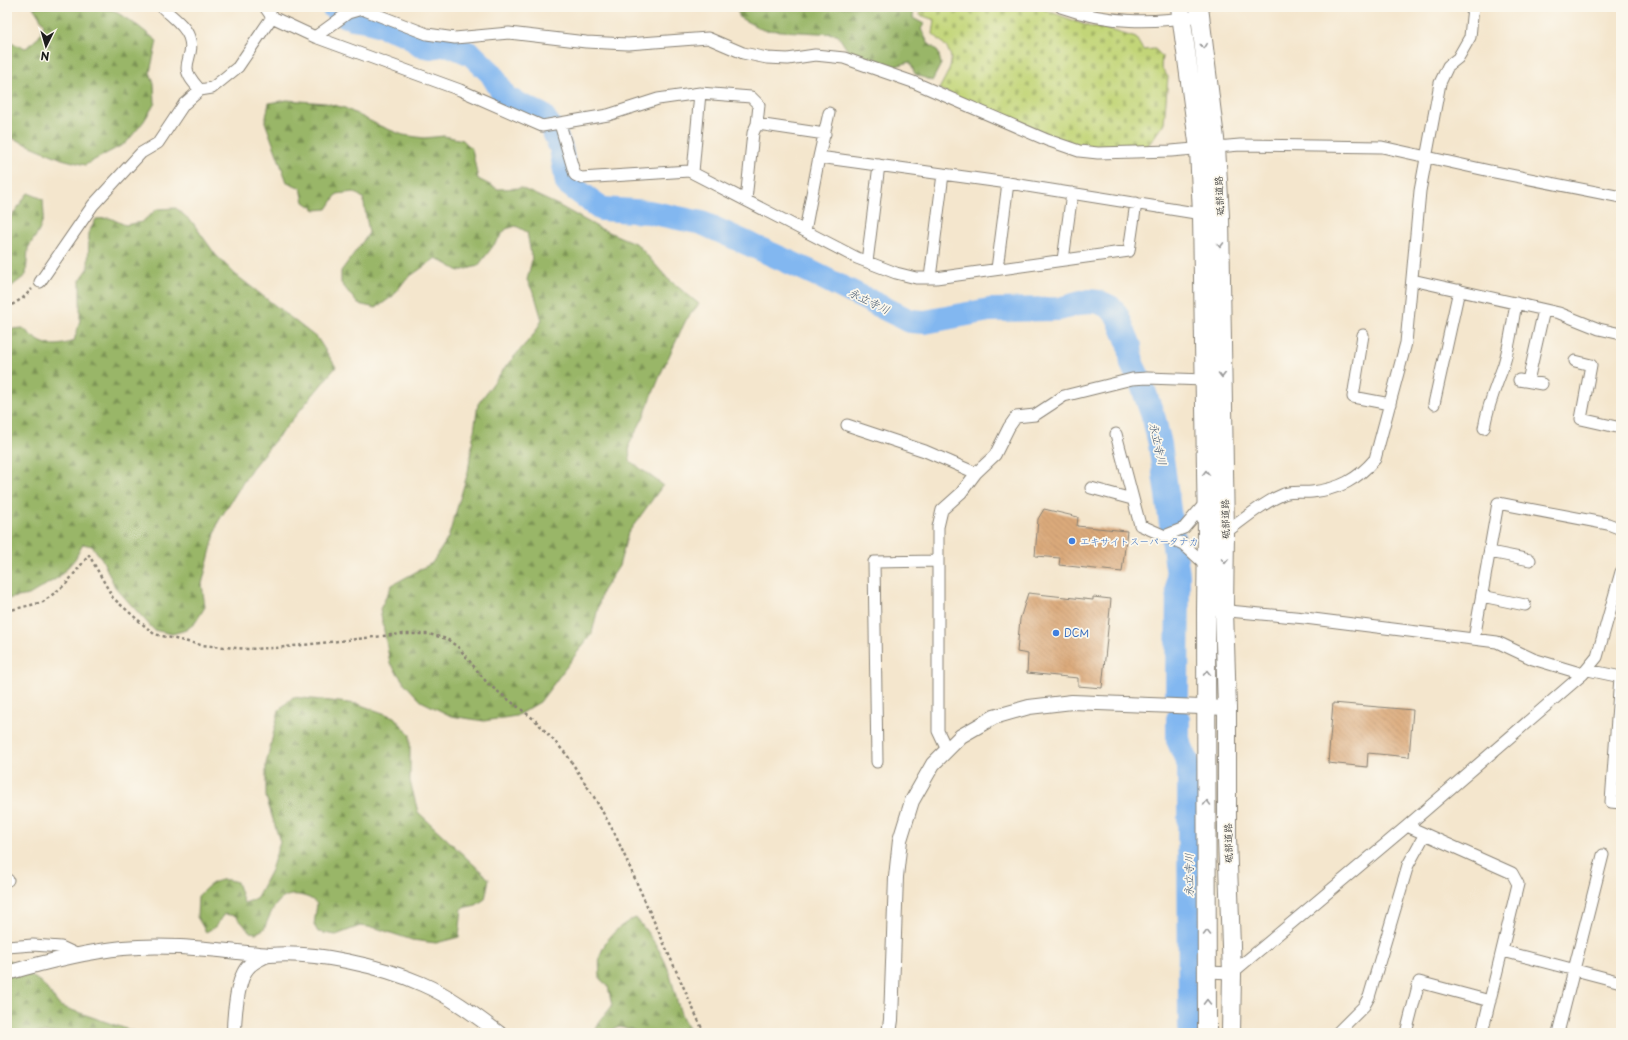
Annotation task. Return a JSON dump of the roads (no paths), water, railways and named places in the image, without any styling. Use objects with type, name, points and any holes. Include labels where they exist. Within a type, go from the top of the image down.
[{"type":"highway","name":"砥部道路","points":[[1200,12],[1208,148],[1202,214],[1207,502],[1207,1033]]},
{"type":"highway","name":"砥部道路","points":[[1181,13],[1220,216],[1225,533],[1224,610],[1227,708],[1227,838],[1232,973],[1231,1033]]},
{"type":"street","points":[[162,7],[182,26],[189,37],[192,53],[187,68],[191,79],[200,90]]},
{"type":"street","points":[[265,7],[272,17],[315,37],[460,90],[542,126],[608,115],[658,98],[700,93],[751,98],[759,105],[757,124],[753,133],[746,200]]},
{"type":"street","points":[[1061,7],[1080,14],[1125,22],[1181,13],[1200,12]]},
{"type":"street","points":[[1207,533],[1225,533],[1257,510],[1285,494],[1313,492],[1348,483],[1363,473],[1375,459],[1406,343],[1416,233],[1426,155],[1440,83],[1448,66],[1458,58],[1470,37],[1472,7]]},
{"type":"street","points":[[315,37],[348,13],[362,9],[427,34],[455,38],[509,33],[586,42],[628,44],[708,38],[742,53],[767,58],[788,59],[815,56],[844,58],[913,82],[1047,140],[1079,151],[1098,153],[1208,148],[1240,144],[1382,147],[1426,155],[1490,171],[1621,197]]},
{"type":"street","points":[[40,282],[93,205],[141,153],[158,143],[184,104],[200,90],[212,88],[238,67],[272,17]]},
{"type":"street","points":[[693,172],[700,93]]},
{"type":"street","points":[[805,231],[818,156],[825,134],[829,113]]},
{"type":"street","points":[[558,124],[575,175],[581,178],[690,171],[867,262],[896,273],[916,278],[930,278],[1129,251],[1136,203]]},
{"type":"street","points":[[757,124],[825,134]]},
{"type":"street","points":[[818,156],[1008,183],[1220,216]]},
{"type":"street","points":[[867,262],[879,165]]},
{"type":"street","points":[[930,278],[943,174]]},
{"type":"street","points":[[997,269],[1008,183]]},
{"type":"street","points":[[1063,260],[1072,193]]},
{"type":"street","points":[[1412,280],[1559,313],[1599,329],[1621,334]]},
{"type":"street","points":[[1434,404],[1459,290]]},
{"type":"street","points":[[1484,428],[1488,407],[1503,366],[1516,304]]},
{"type":"street","points":[[1542,384],[1524,380],[1544,310]]},
{"type":"street","points":[[1364,335],[1353,397],[1390,404]]},
{"type":"street","points":[[1575,361],[1591,365],[1581,419],[1621,428]]},
{"type":"street","points":[[947,750],[938,731],[938,527],[942,510],[961,493],[976,472],[995,455],[1009,427],[1016,417],[1035,415],[1064,396],[1132,379],[1147,378],[1205,380]]},
{"type":"street","points":[[847,425],[925,451],[976,472]]},
{"type":"street","points":[[1116,434],[1140,525],[1183,544],[1207,566]]},
{"type":"street","points":[[1090,488],[1132,498]]},
{"type":"street","points":[[1164,536],[1184,528],[1207,502]]},
{"type":"street","points":[[1474,639],[1498,503],[1608,524],[1621,529]]},
{"type":"street","points":[[1490,552],[1530,560]]},
{"type":"street","points":[[877,762],[874,562],[938,560]]},
{"type":"street","points":[[1207,972],[1232,973],[1407,826],[1586,672],[1597,657],[1621,572]]},
{"type":"street","points":[[1482,596],[1525,604]]},
{"type":"street","points":[[1206,610],[1224,610],[1305,618],[1497,642],[1533,659],[1586,672],[1620,677],[1611,802],[1621,803]]},
{"type":"street","points":[[889,1033],[891,1020],[896,877],[900,840],[912,801],[933,764],[961,736],[994,717],[1029,707],[1072,702],[1227,708]]},
{"type":"street","points":[[1407,826],[1512,872],[1518,884],[1482,1033]]},
{"type":"street","points":[[1337,1033],[1364,1006],[1368,997],[1406,872],[1425,834]]},
{"type":"street","points":[[1558,1033],[1603,855]]},
{"type":"street","points":[[7,947],[33,945],[61,947],[76,954]]},
{"type":"street","points":[[7,973],[76,954],[125,948],[186,948],[269,955],[324,957],[382,969],[422,984],[440,993],[475,1015],[499,1033]]},
{"type":"street","points":[[1503,951],[1621,982]]},
{"type":"street","points":[[234,1033],[234,1014],[241,983],[248,966],[269,955]]},
{"type":"street","points":[[1406,1033],[1419,982],[1490,1001]]},
{"type":"waterway","name":"永立寺川","points":[[333,7],[339,13],[352,18],[365,20],[409,35],[420,45],[431,47],[447,44],[471,54],[491,73],[506,98],[542,115],[554,132],[561,148],[567,183],[602,209],[649,212],[702,223],[811,272],[910,321],[925,322],[989,310],[1059,309],[1088,301],[1099,302],[1110,307],[1117,315],[1130,346],[1132,364],[1142,385],[1154,419],[1160,444],[1178,575],[1177,695]]},
{"type":"waterway","name":"永立寺川","points":[[1178,719],[1178,740],[1189,765],[1190,1033]]},
{"type":"place","name":"エキサイトスーパータナカ","points":[[1072,541]]},
{"type":"place","name":"DCM","points":[[1056,633]]}]
